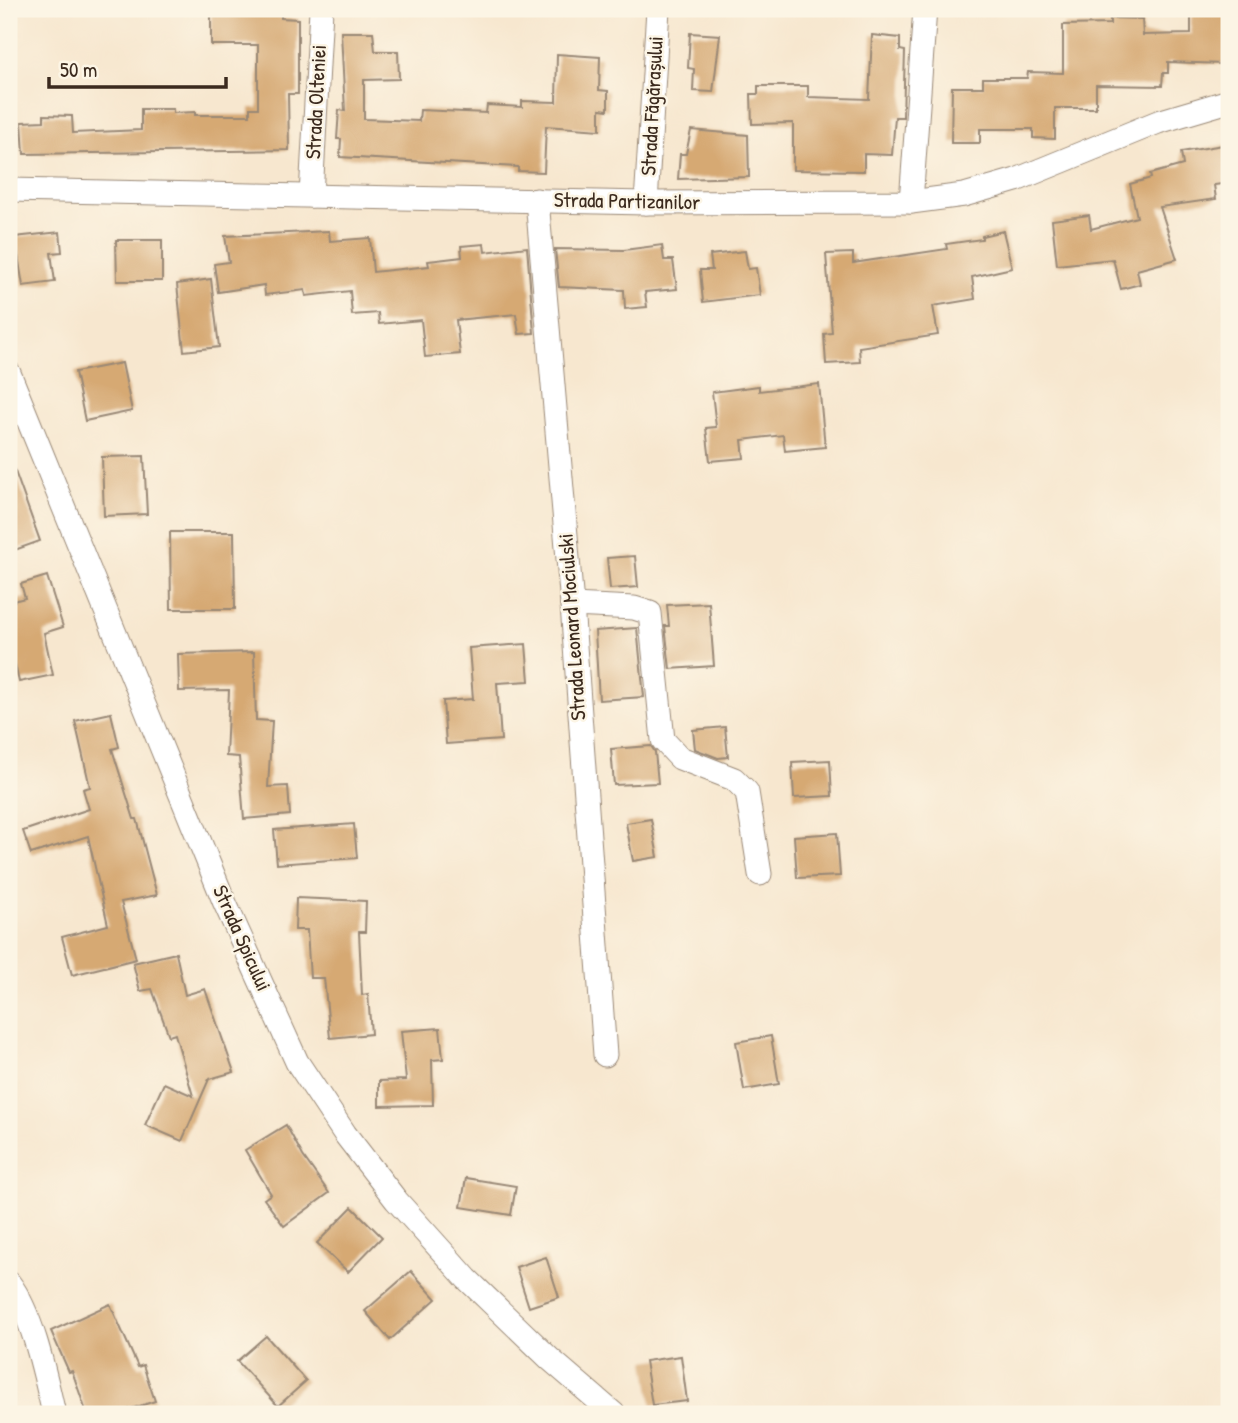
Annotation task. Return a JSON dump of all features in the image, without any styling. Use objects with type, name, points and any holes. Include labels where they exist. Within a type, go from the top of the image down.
[{"type":"street","name":"Strada Olteniei","points":[[311,196],[321,9]]},
{"type":"street","name":"Strada Făgărașului","points":[[646,203],[658,9]]},
{"type":"street","points":[[911,202],[925,9]]},
{"type":"street","name":"Strada Partizanilor","points":[[9,190],[646,203],[911,202],[964,195],[1016,180],[1158,122],[1229,102]]},
{"type":"street","name":"Strada Leonard Mociulski","points":[[537,200],[572,605],[605,1055]]},
{"type":"street","name":"Strada Spicului","points":[[9,373],[224,901],[298,1062],[345,1134],[396,1200],[467,1279],[550,1359],[614,1414]]},
{"type":"street","points":[[572,605],[634,608],[650,613],[663,740],[680,758],[734,779],[747,792],[760,874]]},
{"type":"street","points":[[9,1283],[27,1323],[45,1375],[54,1414]]},
{"type":"building","points":[[211,10],[281,10],[281,18],[298,19],[298,94],[288,94],[289,150],[24,154],[22,122],[44,121],[44,115],[72,116],[73,133],[141,130],[141,109],[173,109],[173,113],[195,112],[195,115],[250,115],[250,108],[258,108],[258,45],[211,45]]},
{"type":"building","points":[[1191,12],[1226,13],[1229,61],[1225,64],[1168,62],[1168,73],[1163,73],[1162,86],[1096,85],[1096,108],[1055,108],[1055,139],[1033,138],[1033,129],[980,129],[980,143],[951,143],[952,87],[983,87],[983,78],[1027,78],[1028,72],[1063,73],[1063,25],[1110,24],[1110,18],[1142,19],[1143,35],[1191,34]]},
{"type":"building","points":[[341,32],[373,32],[375,51],[398,51],[399,79],[364,80],[364,119],[419,121],[420,110],[486,113],[487,105],[522,107],[522,101],[556,102],[557,54],[600,57],[599,90],[608,91],[608,110],[600,109],[600,130],[546,126],[544,172],[518,171],[518,167],[340,157],[341,139],[337,139],[339,110],[345,111]]},
{"type":"building","points":[[690,33],[720,35],[713,92],[693,91],[694,69],[688,68]]},
{"type":"building","points":[[872,35],[900,38],[900,50],[905,51],[903,117],[895,117],[892,155],[864,154],[864,171],[793,170],[793,123],[752,124],[751,94],[758,94],[758,86],[808,86],[808,97],[869,99]]},
{"type":"building","points":[[691,130],[748,135],[749,177],[678,179],[680,154],[686,154]]},
{"type":"building","points":[[1229,144],[1229,183],[1214,185],[1216,199],[1160,207],[1177,259],[1137,270],[1140,284],[1121,289],[1113,259],[1057,265],[1052,220],[1089,215],[1091,229],[1137,217],[1130,184],[1151,178],[1150,174],[1183,165],[1181,152]]},
{"type":"building","points":[[329,231],[330,241],[370,238],[373,272],[429,266],[428,261],[462,257],[461,246],[484,244],[485,252],[527,247],[534,333],[519,334],[516,314],[456,320],[460,354],[425,357],[421,320],[379,324],[378,313],[352,315],[350,291],[306,296],[305,290],[265,295],[264,285],[218,292],[214,264],[229,262],[225,236]]},
{"type":"building","points":[[1003,231],[1012,268],[972,277],[975,299],[933,306],[938,335],[859,347],[860,362],[826,364],[824,334],[832,333],[826,254],[853,253],[853,263],[947,249],[946,244],[982,239],[982,236]]},
{"type":"building","points":[[60,232],[62,252],[51,253],[55,282],[23,286],[15,237]]},
{"type":"building","points":[[116,240],[162,240],[162,281],[117,281]]},
{"type":"building","points":[[662,245],[664,260],[673,260],[677,289],[645,292],[647,307],[625,309],[624,290],[559,287],[555,249],[624,250]]},
{"type":"building","points":[[745,251],[748,269],[756,268],[760,295],[703,302],[700,270],[712,270],[710,255]]},
{"type":"building","points":[[211,279],[219,347],[184,351],[177,284]]},
{"type":"building","points":[[122,363],[132,411],[85,421],[75,372]]},
{"type":"building","points":[[819,384],[825,447],[785,451],[783,435],[742,440],[744,458],[710,461],[706,428],[716,427],[712,392],[759,386],[759,391]]},
{"type":"building","points":[[144,456],[147,514],[104,516],[102,457]]},
{"type":"building","points":[[12,463],[40,541],[9,552],[9,464]]},
{"type":"building","points":[[170,532],[234,532],[235,609],[171,609]]},
{"type":"building","points":[[635,556],[638,587],[610,589],[607,558]]},
{"type":"building","points":[[47,576],[63,627],[44,633],[53,675],[19,682],[9,637],[9,602],[25,598],[21,584]]},
{"type":"building","points":[[709,603],[714,666],[670,669],[665,626],[669,626],[667,605]]},
{"type":"building","points":[[637,628],[644,697],[599,700],[595,631]]},
{"type":"building","points":[[526,644],[529,681],[497,683],[501,740],[446,744],[443,701],[473,699],[469,648]]},
{"type":"building","points":[[254,652],[256,720],[272,721],[268,787],[288,786],[290,815],[244,819],[239,757],[226,756],[229,690],[179,691],[178,654]]},
{"type":"building","points":[[111,713],[119,747],[112,749],[134,819],[137,819],[157,895],[121,902],[136,959],[72,975],[62,937],[108,925],[88,836],[31,854],[23,831],[89,809],[83,789],[90,787],[75,721]]},
{"type":"building","points":[[725,727],[728,757],[718,758],[695,749],[693,730]]},
{"type":"building","points":[[651,746],[655,752],[658,783],[614,785],[611,749]]},
{"type":"building","points":[[830,760],[832,796],[794,798],[792,762]]},
{"type":"building","points":[[651,819],[658,857],[633,861],[626,823]]},
{"type":"building","points":[[354,824],[357,858],[277,864],[274,830]]},
{"type":"building","points":[[837,833],[840,876],[797,878],[794,836]]},
{"type":"building","points":[[296,898],[366,901],[365,932],[359,932],[362,995],[368,994],[371,1034],[330,1038],[324,978],[310,978],[307,930],[295,930]]},
{"type":"building","points":[[176,953],[185,995],[205,989],[234,1072],[209,1079],[182,1141],[145,1125],[164,1083],[193,1096],[175,1034],[169,1036],[152,989],[140,991],[133,963]]},
{"type":"building","points":[[440,1028],[443,1059],[432,1060],[433,1105],[379,1106],[379,1081],[406,1080],[401,1031]]},
{"type":"building","points":[[771,1036],[779,1084],[744,1090],[736,1042]]},
{"type":"building","points":[[286,1125],[303,1156],[329,1193],[284,1226],[264,1199],[271,1194],[245,1150]]},
{"type":"building","points":[[466,1178],[516,1186],[511,1215],[461,1207]]},
{"type":"building","points":[[352,1207],[382,1237],[348,1272],[317,1243]]},
{"type":"building","points":[[546,1257],[559,1297],[529,1307],[516,1267]]},
{"type":"building","points":[[411,1271],[436,1299],[390,1340],[365,1311]]},
{"type":"building","points":[[110,1304],[138,1367],[143,1365],[155,1401],[115,1414],[87,1414],[72,1371],[69,1372],[51,1331]]},
{"type":"building","points":[[266,1336],[306,1381],[278,1406],[237,1361]]},
{"type":"building","points":[[681,1356],[687,1401],[652,1405],[645,1361]]}]
